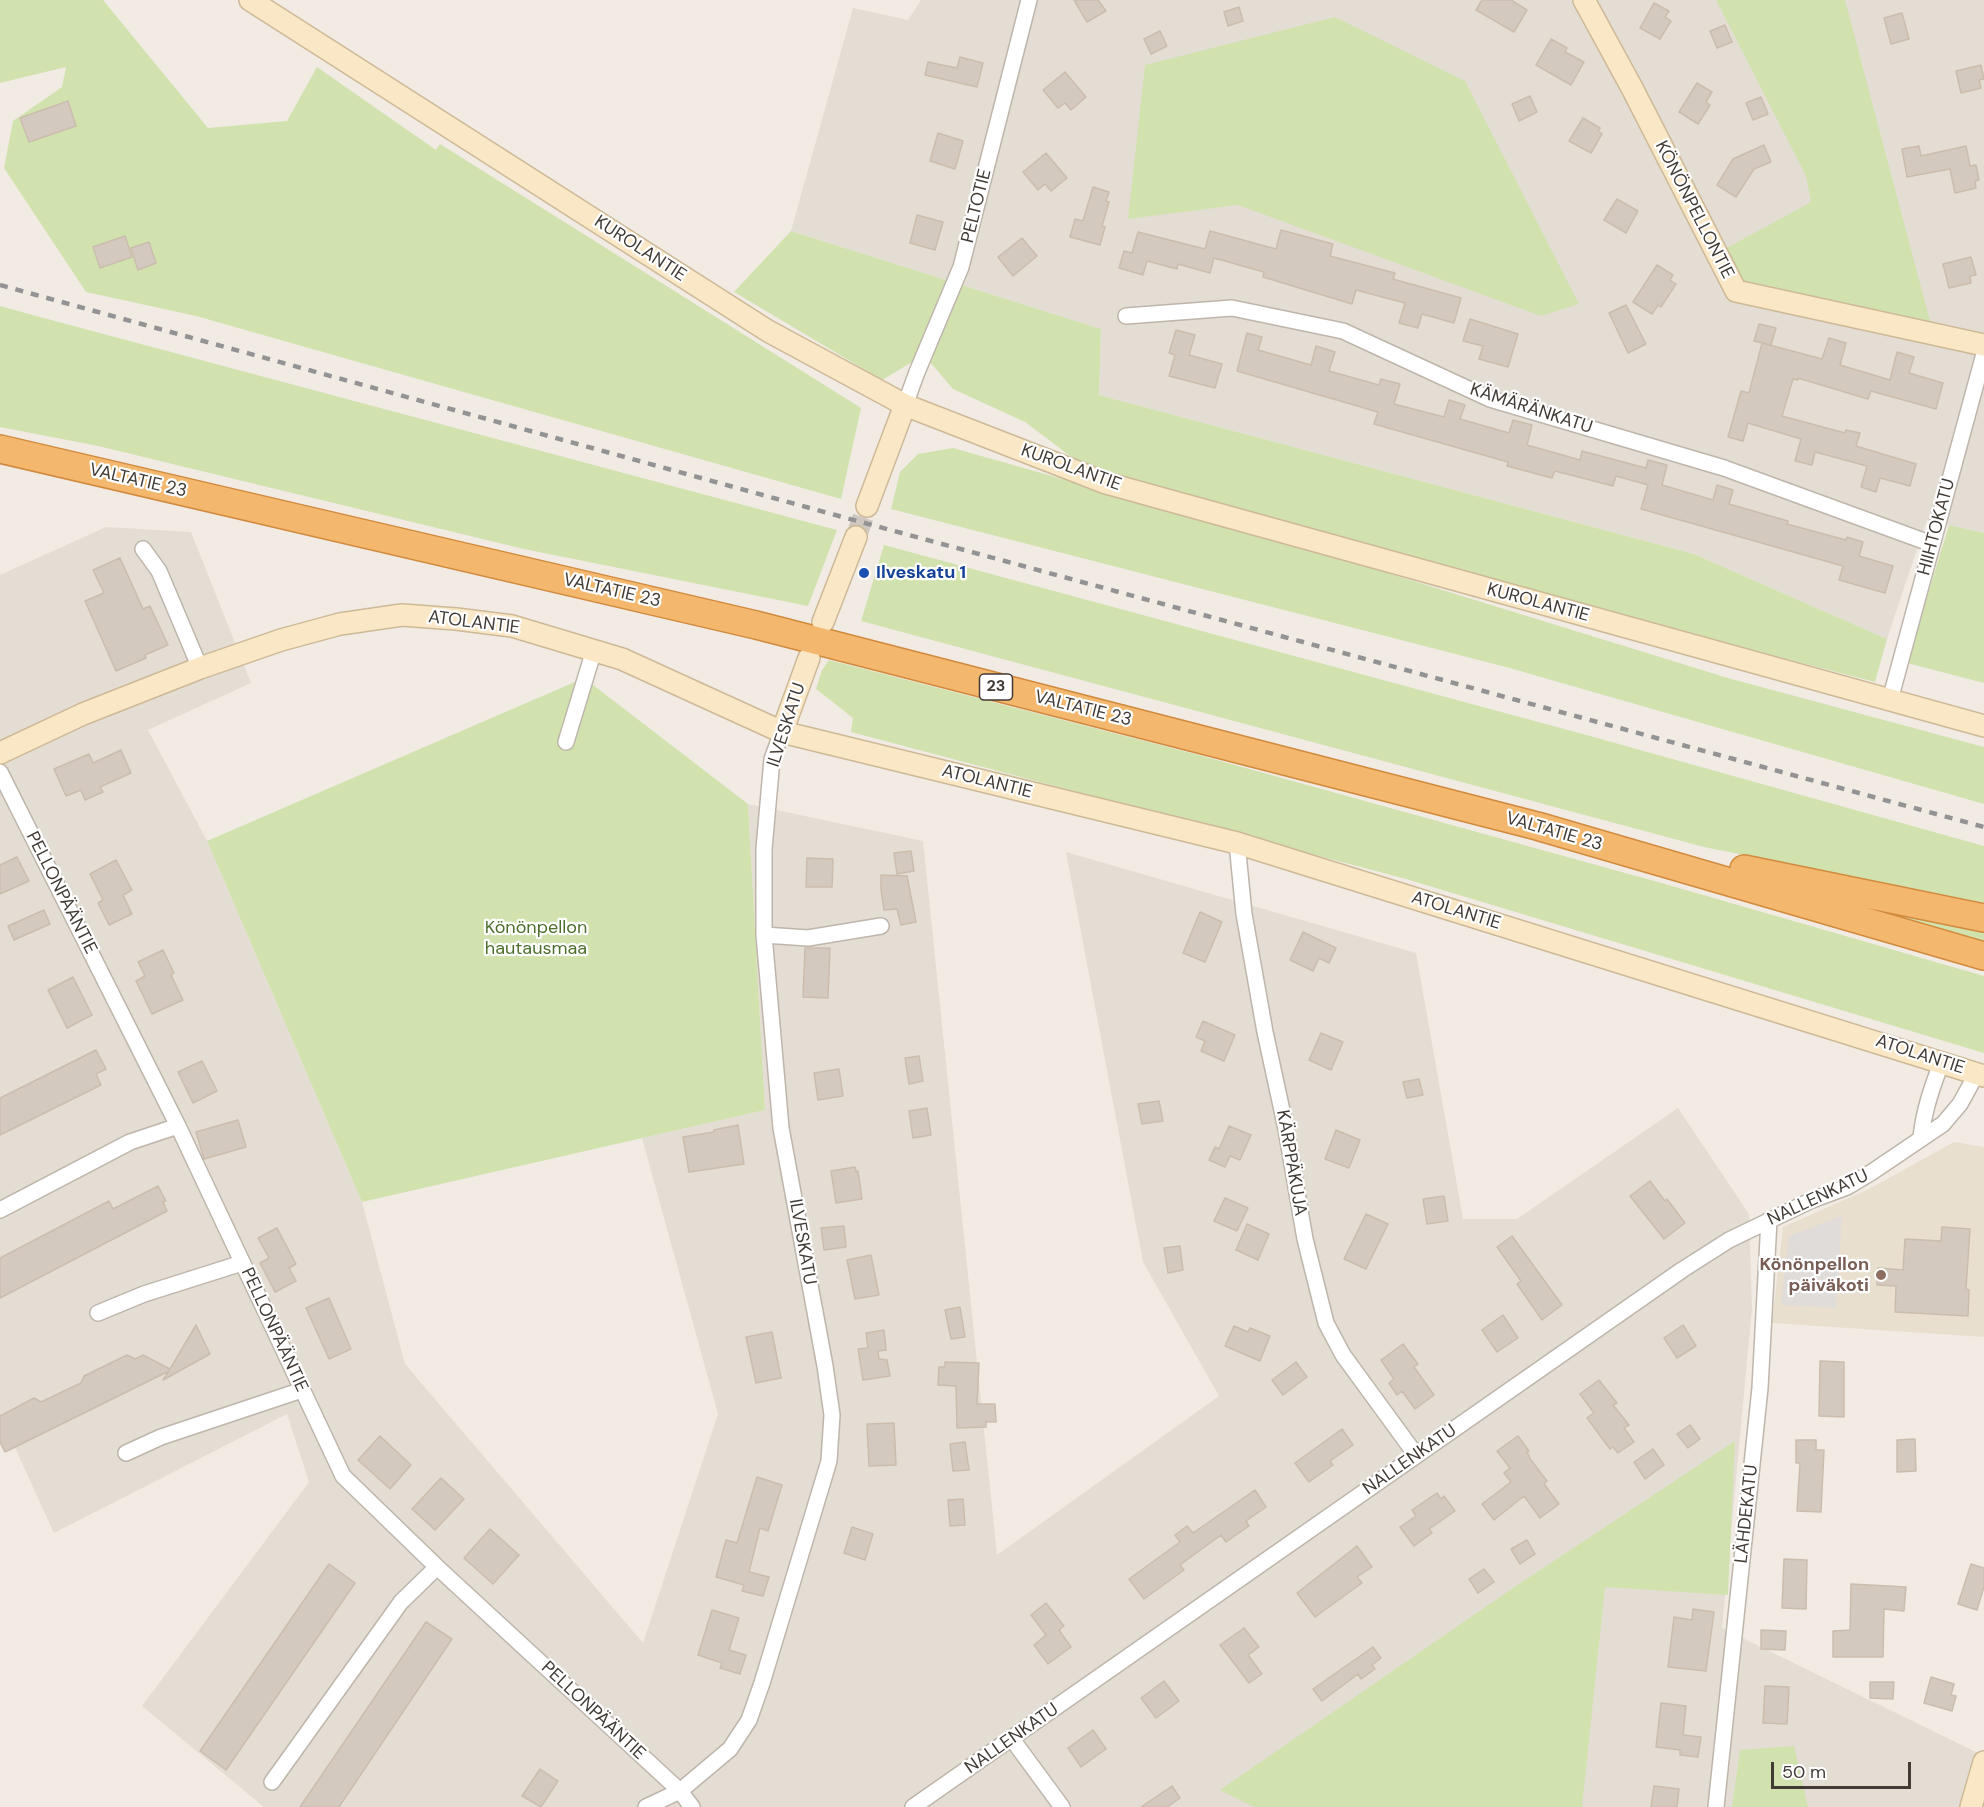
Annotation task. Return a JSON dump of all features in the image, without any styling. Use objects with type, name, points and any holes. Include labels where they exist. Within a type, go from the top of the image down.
[{"type":"highway","name":"VALTATIE 23","points":[[0,449],[756,625],[1537,826],[1984,956]]},
{"type":"highway","points":[[1537,826],[1984,918]]},
{"type":"street","name":"KUROLANTIE","points":[[250,0],[768,331],[905,405],[1106,483],[1984,726]]},
{"type":"street","name":"PELTOTIE","points":[[905,405],[961,267],[1029,0]]},
{"type":"street","name":"KÖNÖNPELLONTIE","points":[[1584,0],[1736,291],[1984,345]]},
{"type":"street","name":"KÄMÄRÄNKATU","points":[[1126,316],[1232,308],[1343,331],[1490,399],[1724,468],[1932,544]]},
{"type":"street","name":"HIIHTOKATU","points":[[1890,700],[1984,354]]},
{"type":"street","points":[[867,506],[905,405]]},
{"type":"street","points":[[823,622],[856,537]]},
{"type":"street","points":[[143,549],[159,571],[200,668]]},
{"type":"street","name":"ATOLANTIE","points":[[0,753],[82,714],[200,668],[281,640],[340,624],[402,615],[512,626],[622,659],[782,732],[1237,843],[1981,1074]]},
{"type":"street","points":[[567,742],[594,650]]},
{"type":"street","name":"ILVESKATU","points":[[646,1807],[680,1791],[730,1749],[749,1720],[829,1461],[832,1416],[825,1366],[781,1128],[764,935],[764,849],[772,759],[809,658]]},
{"type":"street","name":"PELLONPÄÄNTIE","points":[[0,772],[178,1126],[343,1476],[437,1568],[680,1791],[692,1807]]},
{"type":"street","name":"KÄRPPÄKUJA","points":[[1237,843],[1244,914],[1265,1032],[1286,1129],[1305,1239],[1326,1323],[1343,1355],[1416,1455]]},
{"type":"street","points":[[764,935],[808,938],[881,926]]},
{"type":"street","points":[[1921,1137],[1924,1113],[1942,1061]]},
{"type":"street","name":"NALLENKATU","points":[[913,1807],[1682,1270],[1729,1240],[1769,1220],[1847,1187],[1872,1173],[1943,1124],[1981,1074]]},
{"type":"street","points":[[0,1210],[130,1142],[178,1126]]},
{"type":"street","name":"LÄHDEKATU","points":[[1716,1807],[1760,1388],[1769,1220]]},
{"type":"street","points":[[98,1313],[144,1294],[242,1263]]},
{"type":"street","points":[[126,1453],[161,1437],[302,1390]]},
{"type":"street","points":[[272,1782],[401,1602],[437,1568]]},
{"type":"street","points":[[1012,1739],[1062,1807]]},
{"type":"street","points":[[1971,1807],[1984,1762]]},
{"type":"shaded area","points":[[921,0],[1984,0],[1984,533],[1927,520],[1887,639],[1694,554],[1099,395],[1101,329],[791,231],[853,8],[908,20]]},
{"type":"shaded area","points":[[106,527],[191,532],[251,683],[148,730],[207,841],[362,1202],[405,1364],[643,1643],[718,1414],[642,1138],[765,1110],[748,804],[923,841],[997,1555],[1219,1396],[1143,1262],[1066,852],[1416,953],[1463,1219],[1517,1219],[1678,1108],[1749,1214],[1752,1308],[1722,1628],[1984,1756],[1984,1807],[264,1807],[142,1706],[309,1482],[287,1414],[54,1533],[0,1415],[0,575]]},
{"type":"shaded area","name":"Könönpellon päiväkoti","points":[[1954,1142],[1984,1147],[1984,1337],[1772,1323],[1783,1227],[1869,1189]]},
{"type":"shaded area","points":[[1842,1216],[1836,1308],[1781,1305],[1789,1236]]},
{"type":"green space","points":[[0,0],[103,0],[208,128],[287,121],[317,67],[436,150],[440,144],[861,408],[841,499],[196,316],[86,292],[4,168],[13,121],[62,87],[66,67],[0,83]]},
{"type":"green space","points":[[1716,0],[1845,0],[1931,325],[1744,283],[1725,249],[1811,202],[1806,176]]},
{"type":"green space","points":[[1335,17],[1465,81],[1579,304],[1541,316],[1238,205],[1128,219],[1145,65]]},
{"type":"green space","points":[[791,231],[1101,329],[1099,395],[1694,554],[1887,639],[1875,682],[1106,483],[1025,422],[953,389],[924,355],[882,380],[734,292]]},
{"type":"green space","points":[[0,306],[837,530],[808,606],[524,549],[98,446],[0,427]]},
{"type":"green space","points":[[953,448],[1303,547],[1728,678],[1984,747],[1984,804],[1506,667],[891,509],[900,472],[918,454]]},
{"type":"green space","points":[[1949,525],[1984,533],[1984,683],[1907,663]]},
{"type":"green space","points":[[884,545],[1590,736],[1984,846],[1984,903],[1704,847],[861,621]]},
{"type":"green space","points":[[829,660],[1195,754],[1665,884],[1984,976],[1984,1053],[1406,879],[851,732],[853,718],[816,689],[822,670]]},
{"type":"green space","name":"Könönpellon hautausmaa","points":[[584,678],[748,804],[765,1110],[362,1202],[207,841]]},
{"type":"green space","points":[[1825,896],[1984,931],[1984,943]]},
{"type":"green space","points":[[1735,1441],[1728,1595],[1605,1587],[1582,1807],[1254,1807],[1220,1790],[1513,1588]]},
{"type":"green space","points":[[1794,1746],[1808,1807],[1732,1807],[1740,1750]]},
{"type":"building","points":[[1074,0],[1098,0],[1106,11],[1087,22]]},
{"type":"building","points":[[1482,0],[1511,0],[1527,10],[1514,32],[1476,10]]},
{"type":"building","points":[[1654,3],[1669,11],[1665,17],[1671,21],[1660,39],[1640,28]]},
{"type":"building","points":[[1239,7],[1243,21],[1228,26],[1224,12]]},
{"type":"building","points":[[1902,13],[1909,39],[1891,44],[1884,18]]},
{"type":"building","points":[[1725,25],[1732,42],[1717,48],[1710,31]]},
{"type":"building","points":[[1160,31],[1167,46],[1151,54],[1144,39]]},
{"type":"building","points":[[1551,39],[1567,48],[1565,52],[1584,62],[1571,85],[1536,65]]},
{"type":"building","points":[[960,57],[983,63],[977,87],[925,75],[928,62],[957,68]]},
{"type":"building","points":[[1981,65],[1984,79],[1979,80],[1981,88],[1961,93],[1956,71]]},
{"type":"building","points":[[1065,72],[1086,97],[1071,110],[1065,103],[1058,108],[1043,90]]},
{"type":"building","points":[[1697,83],[1712,92],[1706,102],[1710,105],[1698,124],[1679,112]]},
{"type":"building","points":[[1530,96],[1537,112],[1519,121],[1512,104]]},
{"type":"building","points":[[1761,97],[1768,114],[1753,120],[1746,103]]},
{"type":"building","points":[[68,101],[76,126],[29,142],[20,118]]},
{"type":"building","points":[[1583,118],[1600,128],[1598,131],[1602,134],[1591,153],[1569,141]]},
{"type":"building","points":[[938,133],[963,141],[955,169],[930,161]]},
{"type":"building","points":[[1764,145],[1771,162],[1754,169],[1736,197],[1717,185],[1733,159]]},
{"type":"building","points":[[1919,146],[1921,156],[1966,146],[1970,166],[1976,165],[1979,180],[1975,181],[1976,188],[1955,193],[1950,169],[1907,177],[1902,149]]},
{"type":"building","points":[[1046,153],[1067,178],[1051,191],[1045,184],[1038,190],[1023,172]]},
{"type":"building","points":[[1093,187],[1109,192],[1106,201],[1109,202],[1102,226],[1105,227],[1100,245],[1070,237],[1075,219],[1083,221]]},
{"type":"building","points":[[1617,199],[1638,211],[1626,233],[1604,220]]},
{"type":"building","points":[[917,215],[943,222],[935,250],[910,243]]},
{"type":"building","points":[[1281,230],[1333,244],[1330,256],[1395,273],[1393,279],[1461,298],[1454,323],[1422,314],[1418,328],[1399,323],[1405,303],[1356,290],[1352,304],[1263,277],[1264,272],[1214,258],[1210,273],[1178,264],[1177,269],[1147,261],[1143,275],[1119,268],[1124,251],[1132,253],[1138,232],[1205,249],[1210,231],[1276,249]]},
{"type":"building","points":[[125,236],[132,257],[100,268],[93,247]]},
{"type":"building","points":[[1022,238],[1037,256],[1013,276],[998,257]]},
{"type":"building","points":[[149,242],[156,263],[138,270],[131,248]]},
{"type":"building","points":[[1971,257],[1976,275],[1970,276],[1971,283],[1949,288],[1943,264]]},
{"type":"building","points":[[1657,265],[1673,275],[1670,280],[1676,284],[1661,307],[1658,305],[1652,314],[1633,302]]},
{"type":"building","points":[[1626,305],[1646,344],[1628,353],[1609,313]]},
{"type":"building","points":[[1470,319],[1518,334],[1508,367],[1479,359],[1483,346],[1463,341]]},
{"type":"building","points":[[1759,324],[1776,328],[1771,345],[1754,341]]},
{"type":"building","points":[[1176,330],[1195,335],[1189,355],[1222,364],[1215,388],[1169,376],[1175,355],[1169,353]]},
{"type":"building","points":[[1247,333],[1262,337],[1258,350],[1311,365],[1316,346],[1335,352],[1329,371],[1379,385],[1381,379],[1400,384],[1394,404],[1444,417],[1449,400],[1465,405],[1460,419],[1509,433],[1513,420],[1532,425],[1527,445],[1580,460],[1582,451],[1646,468],[1648,460],[1667,465],[1662,485],[1713,500],[1717,485],[1733,490],[1729,504],[1788,521],[1787,524],[1846,540],[1847,537],[1863,542],[1859,556],[1893,566],[1885,593],[1839,580],[1843,566],[1641,509],[1648,485],[1616,476],[1613,486],[1555,471],[1552,478],[1507,466],[1508,462],[1374,424],[1378,412],[1237,371]]},
{"type":"building","points":[[1829,338],[1846,343],[1840,365],[1890,380],[1897,352],[1914,357],[1909,373],[1943,383],[1936,409],[1871,391],[1868,399],[1798,378],[1798,380],[1793,379],[1782,416],[1845,433],[1846,430],[1860,433],[1856,446],[1916,464],[1910,486],[1880,478],[1876,492],[1861,487],[1867,466],[1815,452],[1812,465],[1795,461],[1801,439],[1748,423],[1743,441],[1728,437],[1741,391],[1749,393],[1762,343],[1822,359]]},
{"type":"building","points":[[120,558],[143,609],[150,606],[168,645],[116,671],[85,601],[104,593],[93,570]]},
{"type":"building","points":[[121,750],[131,773],[100,787],[103,792],[85,800],[81,790],[66,796],[54,769],[89,754],[93,763]]},
{"type":"building","points":[[911,851],[914,871],[897,874],[894,853]]},
{"type":"building","points":[[17,857],[29,881],[0,894],[0,865]]},
{"type":"building","points":[[807,858],[833,859],[832,887],[806,887]]},
{"type":"building","points":[[116,860],[132,890],[123,895],[132,914],[109,925],[98,903],[103,900],[90,874]]},
{"type":"building","points":[[881,875],[907,876],[916,922],[901,925],[897,909],[884,910]]},
{"type":"building","points":[[44,910],[50,924],[14,940],[8,926]]},
{"type":"building","points":[[1200,912],[1222,922],[1205,962],[1183,953]]},
{"type":"building","points":[[1303,932],[1336,948],[1329,963],[1319,958],[1313,971],[1290,960]]},
{"type":"building","points":[[805,948],[830,948],[828,998],[803,997]]},
{"type":"building","points":[[163,950],[174,973],[171,975],[183,1000],[152,1014],[136,981],[145,976],[138,962]]},
{"type":"building","points":[[73,977],[92,1015],[67,1028],[48,990]]},
{"type":"building","points":[[1203,1021],[1235,1035],[1224,1061],[1201,1051],[1205,1041],[1196,1037]]},
{"type":"building","points":[[1321,1033],[1343,1042],[1331,1070],[1309,1060]]},
{"type":"building","points":[[96,1050],[106,1069],[96,1074],[101,1085],[0,1135],[0,1098]]},
{"type":"building","points":[[919,1056],[923,1081],[909,1084],[905,1058]]},
{"type":"building","points":[[202,1061],[217,1091],[193,1103],[178,1072]]},
{"type":"building","points":[[839,1069],[843,1096],[818,1100],[814,1073]]},
{"type":"building","points":[[1419,1079],[1423,1095],[1407,1098],[1403,1082]]},
{"type":"building","points":[[1159,1101],[1163,1121],[1142,1124],[1138,1104]]},
{"type":"building","points":[[927,1108],[931,1135],[913,1138],[909,1111]]},
{"type":"building","points":[[238,1120],[246,1147],[204,1159],[196,1132]]},
{"type":"building","points":[[738,1125],[744,1164],[689,1172],[683,1137]]},
{"type":"building","points":[[1229,1126],[1251,1135],[1240,1160],[1230,1156],[1225,1167],[1209,1160],[1215,1147],[1219,1149]]},
{"type":"building","points":[[1336,1130],[1360,1140],[1349,1168],[1325,1159]]},
{"type":"building","points":[[855,1167],[856,1172],[858,1171],[862,1199],[836,1203],[831,1171]]},
{"type":"building","points":[[1650,1181],[1685,1223],[1664,1239],[1630,1196]]},
{"type":"building","points":[[158,1186],[166,1201],[163,1202],[167,1211],[0,1298],[0,1258],[109,1201],[113,1209]]},
{"type":"building","points":[[1444,1196],[1448,1221],[1427,1224],[1423,1199]]},
{"type":"building","points":[[1225,1198],[1248,1208],[1237,1231],[1214,1221]]},
{"type":"building","points":[[1366,1214],[1388,1224],[1366,1269],[1344,1259]]},
{"type":"building","points":[[1247,1224],[1269,1234],[1258,1260],[1236,1250]]},
{"type":"building","points":[[844,1226],[846,1247],[824,1250],[821,1228]]},
{"type":"building","points":[[1942,1227],[1970,1229],[1966,1289],[1969,1290],[1968,1316],[1895,1312],[1896,1286],[1877,1285],[1878,1268],[1903,1270],[1905,1239],[1941,1241]]},
{"type":"building","points":[[277,1228],[296,1264],[289,1268],[296,1281],[275,1292],[260,1263],[269,1258],[258,1238]]},
{"type":"building","points":[[1512,1236],[1562,1305],[1542,1320],[1517,1284],[1521,1281],[1497,1247]]},
{"type":"building","points":[[1180,1246],[1183,1270],[1168,1273],[1164,1248]]},
{"type":"building","points":[[871,1255],[879,1295],[855,1299],[847,1260]]},
{"type":"building","points":[[329,1298],[351,1349],[329,1359],[306,1308]]},
{"type":"building","points":[[960,1307],[965,1337],[951,1339],[945,1310]]},
{"type":"building","points":[[1503,1315],[1518,1338],[1497,1352],[1482,1330]]},
{"type":"building","points":[[196,1325],[210,1354],[163,1380],[169,1371],[5,1452],[0,1442],[0,1416],[34,1398],[41,1402],[81,1383],[84,1376],[127,1355],[135,1359],[143,1355],[170,1369]]},
{"type":"building","points":[[1683,1325],[1696,1346],[1677,1358],[1664,1338]]},
{"type":"building","points":[[1234,1326],[1248,1332],[1250,1328],[1270,1336],[1260,1361],[1225,1346]]},
{"type":"building","points":[[884,1330],[886,1350],[878,1351],[879,1359],[887,1360],[890,1376],[863,1380],[858,1349],[868,1348],[866,1333]]},
{"type":"building","points":[[772,1332],[781,1378],[756,1383],[746,1337]]},
{"type":"building","points":[[1403,1344],[1418,1364],[1414,1367],[1434,1395],[1415,1409],[1402,1391],[1397,1395],[1389,1383],[1394,1379],[1381,1360]]},
{"type":"building","points":[[1820,1361],[1844,1362],[1844,1417],[1819,1416]]},
{"type":"building","points":[[945,1362],[979,1363],[977,1404],[995,1404],[996,1422],[986,1422],[986,1427],[957,1428],[956,1386],[938,1385],[939,1367],[945,1367]]},
{"type":"building","points":[[1296,1362],[1307,1377],[1283,1395],[1272,1380]]},
{"type":"building","points":[[1599,1380],[1617,1403],[1613,1405],[1629,1425],[1624,1428],[1634,1442],[1618,1453],[1613,1447],[1610,1449],[1587,1418],[1594,1413],[1580,1394]]},
{"type":"building","points":[[894,1423],[896,1465],[869,1466],[867,1424]]},
{"type":"building","points":[[1690,1425],[1700,1439],[1688,1448],[1677,1434]]},
{"type":"building","points":[[1342,1429],[1353,1445],[1330,1461],[1333,1465],[1309,1482],[1295,1463]]},
{"type":"building","points":[[380,1436],[411,1465],[390,1489],[358,1460]]},
{"type":"building","points":[[1518,1436],[1529,1451],[1527,1452],[1531,1460],[1547,1481],[1544,1484],[1559,1504],[1540,1518],[1524,1496],[1494,1520],[1482,1504],[1511,1482],[1504,1473],[1510,1468],[1497,1451]]},
{"type":"building","points":[[1915,1439],[1916,1471],[1897,1472],[1897,1440]]},
{"type":"building","points":[[1796,1440],[1816,1440],[1816,1450],[1824,1450],[1821,1512],[1797,1511],[1800,1463],[1796,1463]]},
{"type":"building","points":[[965,1442],[969,1470],[953,1471],[950,1444]]},
{"type":"building","points":[[1653,1449],[1664,1465],[1645,1479],[1634,1462]]},
{"type":"building","points":[[757,1477],[782,1485],[768,1531],[760,1528],[749,1572],[769,1577],[763,1596],[742,1591],[744,1585],[716,1577],[726,1540],[737,1543]]},
{"type":"building","points":[[441,1478],[464,1499],[435,1530],[412,1509]]},
{"type":"building","points":[[1255,1490],[1266,1507],[1246,1521],[1249,1526],[1226,1542],[1221,1535],[1180,1565],[1184,1570],[1144,1599],[1129,1579],[1180,1542],[1175,1535],[1187,1526],[1193,1533]]},
{"type":"building","points":[[1437,1493],[1441,1499],[1444,1496],[1455,1511],[1429,1529],[1432,1533],[1414,1546],[1400,1527],[1416,1516],[1412,1510]]},
{"type":"building","points":[[963,1499],[965,1525],[950,1526],[948,1500]]},
{"type":"building","points":[[852,1527],[873,1534],[865,1560],[844,1553]]},
{"type":"building","points":[[490,1529],[519,1555],[493,1584],[464,1558]]},
{"type":"building","points":[[1527,1540],[1535,1554],[1520,1564],[1511,1549]]},
{"type":"building","points":[[1357,1546],[1372,1567],[1357,1577],[1362,1583],[1315,1617],[1297,1593]]},
{"type":"building","points":[[1784,1559],[1807,1560],[1806,1609],[1782,1608]]},
{"type":"building","points":[[329,1564],[355,1583],[226,1770],[200,1751]]},
{"type":"building","points":[[1971,1564],[1984,1568],[1984,1587],[1977,1610],[1958,1604]]},
{"type":"building","points":[[1484,1569],[1494,1582],[1478,1593],[1469,1579]]},
{"type":"building","points":[[1851,1584],[1906,1587],[1904,1611],[1884,1609],[1883,1657],[1833,1657],[1833,1631],[1850,1630]]},
{"type":"building","points":[[1046,1603],[1064,1626],[1059,1630],[1071,1647],[1048,1664],[1034,1645],[1046,1635],[1031,1615]]},
{"type":"building","points":[[1693,1609],[1714,1612],[1706,1671],[1668,1667],[1674,1617],[1692,1620]]},
{"type":"building","points":[[712,1610],[739,1618],[729,1650],[746,1655],[740,1674],[720,1668],[722,1663],[698,1655]]},
{"type":"building","points":[[426,1622],[452,1639],[339,1807],[300,1807]]},
{"type":"building","points":[[1244,1628],[1259,1647],[1248,1655],[1262,1674],[1249,1683],[1220,1645]]},
{"type":"building","points":[[1761,1630],[1786,1631],[1785,1650],[1761,1649]]},
{"type":"building","points":[[1373,1647],[1381,1658],[1372,1665],[1375,1669],[1361,1679],[1358,1674],[1322,1701],[1313,1689]]},
{"type":"building","points":[[1931,1677],[1954,1684],[1951,1695],[1956,1696],[1952,1711],[1924,1703]]},
{"type":"building","points":[[1164,1681],[1179,1701],[1156,1718],[1141,1698]]},
{"type":"building","points":[[1870,1682],[1894,1682],[1893,1699],[1870,1698]]},
{"type":"building","points":[[1765,1686],[1789,1687],[1787,1724],[1763,1723]]},
{"type":"building","points":[[1661,1703],[1686,1706],[1683,1735],[1701,1737],[1698,1757],[1680,1755],[1680,1750],[1656,1747]]},
{"type":"building","points":[[1093,1730],[1106,1749],[1081,1767],[1068,1748]]},
{"type":"building","points":[[540,1769],[558,1781],[541,1807],[522,1796]]},
{"type":"building","points":[[1172,1786],[1180,1798],[1167,1807],[1141,1807]]},
{"type":"building","points":[[1654,1786],[1679,1789],[1677,1807],[1651,1807]]},
{"type":"tunnel","points":[[856,537],[867,506]]},
{"type":"railway","points":[[0,285],[1984,827]]},
{"type":"place","name":"Ilveskatu 1","points":[[864,573]]},
{"type":"place","name":"Könönpellon päiväkoti","points":[[1881,1275]]}]
